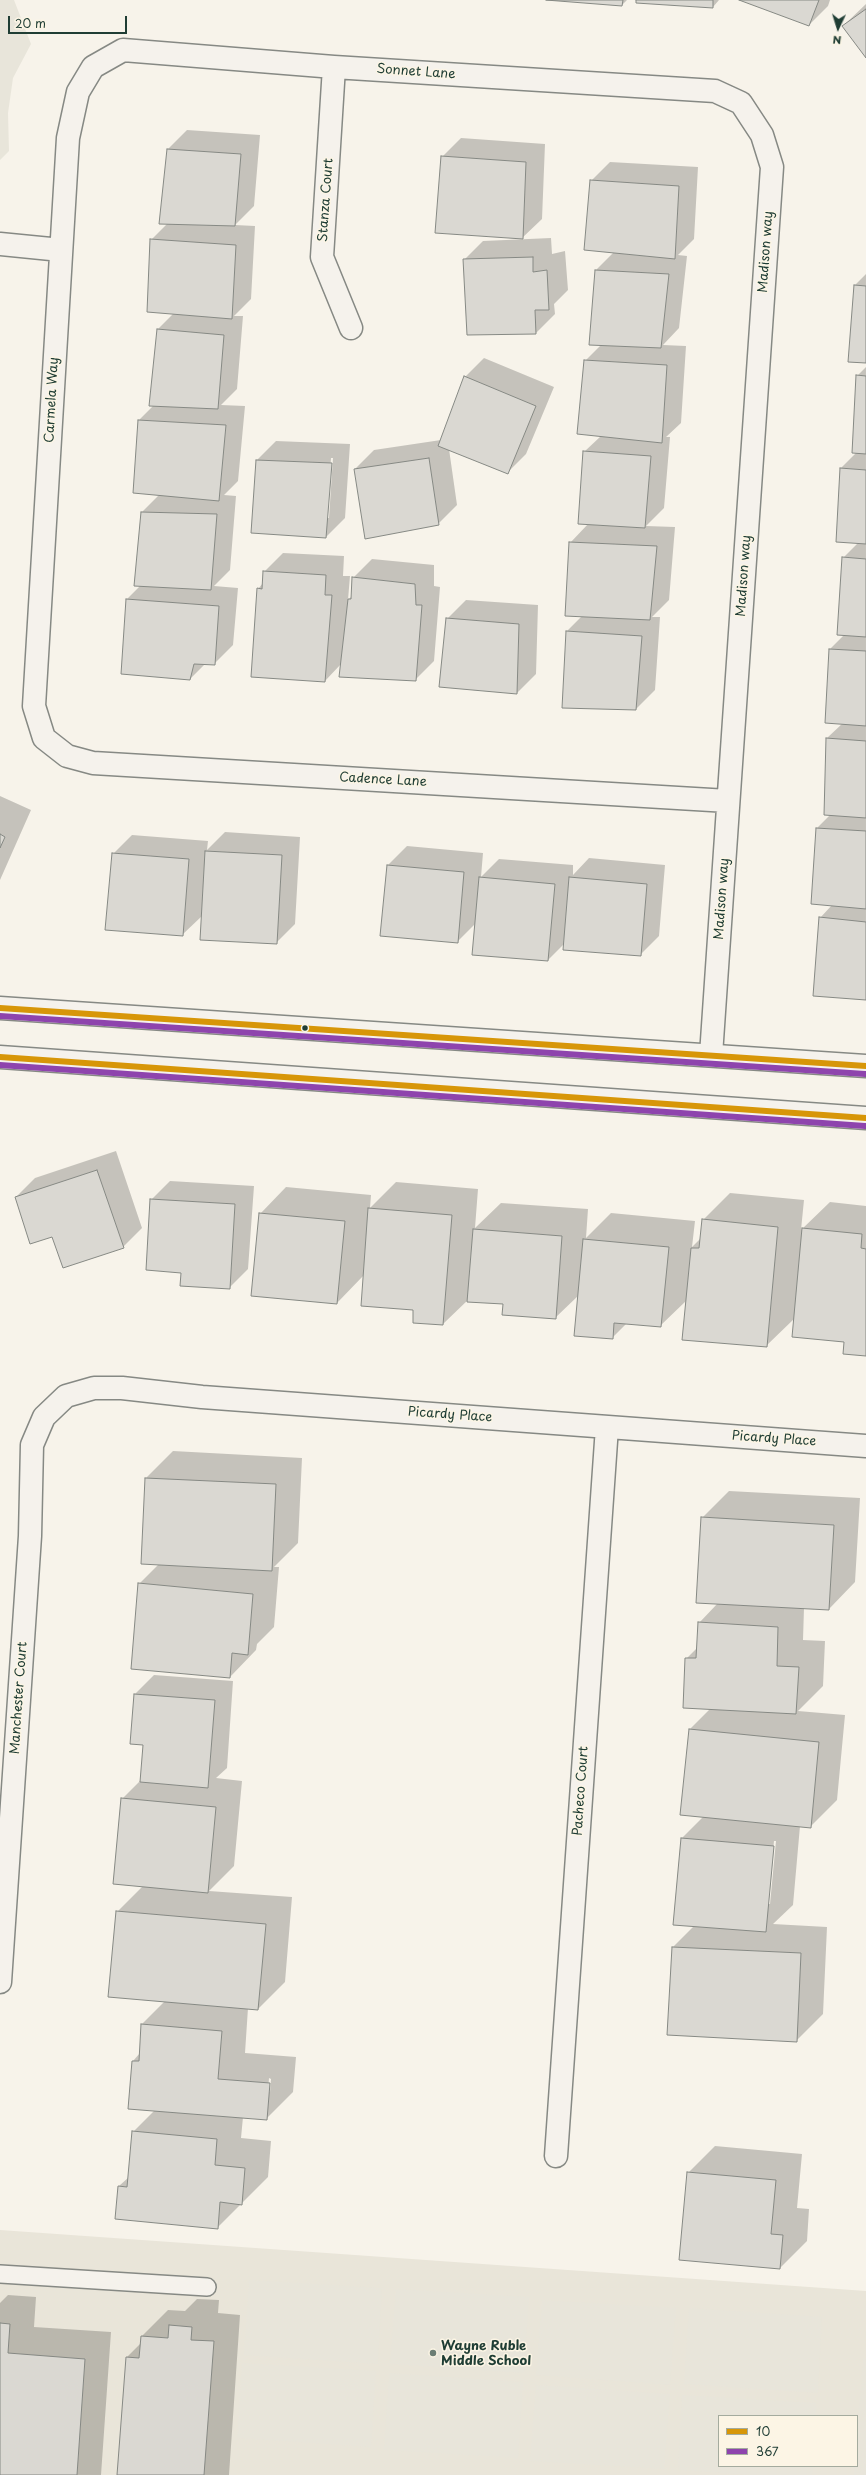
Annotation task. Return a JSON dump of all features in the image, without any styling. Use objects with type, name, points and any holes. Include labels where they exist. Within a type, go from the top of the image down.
[{"type":"street","name":"Sonnet Lane","points":[[92,67],[123,50],[334,67],[715,91],[741,103]]},
{"type":"street","name":"Carmela Way","points":[[44,738],[34,706],[68,138],[78,92],[92,67]]},
{"type":"street","name":"Stanza Court","points":[[334,67],[322,257],[351,328]]},
{"type":"street","name":"Madison way","points":[[711,1055],[772,167],[762,135],[741,103]]},
{"type":"street","points":[[0,244],[61,250]]},
{"type":"street","name":"Cadence Lane","points":[[44,738],[67,756],[93,763],[728,801]]},
{"type":"street","points":[[0,1008],[866,1066]]},
{"type":"street","points":[[0,1056],[866,1118]]},
{"type":"street","name":"Picardy Place","points":[[44,1416],[66,1396],[94,1388],[866,1446]]},
{"type":"street","name":"Manchester Court","points":[[0,1982],[9,1720],[30,1536],[32,1445],[44,1416]]},
{"type":"street","name":"Pacheco Court","points":[[556,2156],[606,1427]]},
{"type":"lane","points":[[0,2274],[207,2287]]},
{"type":"shaded area","points":[[0,0],[14,0],[31,44],[13,78],[8,113],[9,151],[0,160]]},
{"type":"shaded area","name":"Wayne Ruble Middle School","points":[[0,2230],[866,2291],[866,2475],[0,2475]]},
{"type":"shaded area","points":[[249,2280],[382,2288],[378,2364],[244,2355]]},
{"type":"shaded area","points":[[396,2289],[529,2297],[524,2373],[390,2364]]},
{"type":"shaded area","points":[[542,2300],[676,2308],[670,2385],[536,2375]]},
{"type":"shaded area","points":[[689,2308],[822,2317],[818,2393],[684,2384]]},
{"type":"shaded area","points":[[863,2359],[866,2359],[866,2475],[854,2475],[854,2467],[858,2467],[858,2421]]},
{"type":"shaded area","points":[[242,2363],[376,2371],[371,2447],[237,2438]]},
{"type":"shaded area","points":[[389,2373],[523,2382],[518,2458],[384,2450]]},
{"type":"shaded area","points":[[536,2385],[670,2394],[664,2469],[530,2461]]},
{"type":"shaded area","points":[[682,2395],[816,2403],[816,2415],[718,2415],[718,2467],[813,2467],[812,2475],[750,2475],[678,2470]]},
{"type":"building","points":[[546,0],[623,0],[622,6]]},
{"type":"building","points":[[636,0],[713,0],[713,8],[636,3]]},
{"type":"building","points":[[739,0],[819,0],[809,26]]},
{"type":"building","points":[[866,9],[866,58],[842,26]]},
{"type":"building","points":[[167,149],[241,154],[235,226],[159,224]]},
{"type":"building","points":[[441,156],[526,162],[523,239],[435,233]]},
{"type":"building","points":[[590,180],[679,186],[675,259],[584,250]]},
{"type":"building","points":[[150,239],[236,245],[232,319],[147,312]]},
{"type":"building","points":[[533,257],[533,272],[547,270],[549,310],[535,310],[536,334],[467,335],[463,259]]},
{"type":"building","points":[[595,270],[669,274],[661,348],[589,345]]},
{"type":"building","points":[[854,285],[866,286],[866,363],[848,362]]},
{"type":"building","points":[[157,329],[224,335],[218,409],[149,406]]},
{"type":"building","points":[[584,360],[667,365],[662,443],[577,434]]},
{"type":"building","points":[[856,375],[866,376],[866,454],[852,453]]},
{"type":"building","points":[[464,376],[536,406],[508,474],[438,446]]},
{"type":"building","points":[[138,420],[226,425],[219,501],[133,493]]},
{"type":"building","points":[[583,451],[651,456],[645,528],[578,524]]},
{"type":"building","points":[[429,458],[439,525],[365,539],[354,469]]},
{"type":"building","points":[[256,460],[332,463],[326,538],[251,533]]},
{"type":"building","points":[[840,468],[866,470],[866,544],[836,542]]},
{"type":"building","points":[[141,512],[217,514],[211,590],[134,586]]},
{"type":"building","points":[[569,542],[657,546],[650,620],[565,616]]},
{"type":"building","points":[[842,557],[866,559],[866,637],[837,635]]},
{"type":"building","points":[[263,571],[326,575],[325,595],[332,595],[325,682],[251,677],[257,588],[262,589]]},
{"type":"building","points":[[352,577],[415,584],[416,605],[422,605],[416,681],[339,677],[348,599],[351,599]]},
{"type":"building","points":[[126,599],[219,606],[215,665],[194,664],[190,680],[121,674]]},
{"type":"building","points":[[446,618],[519,624],[517,694],[439,687]]},
{"type":"building","points":[[566,631],[642,636],[636,710],[562,708]]},
{"type":"building","points":[[829,649],[866,651],[866,726],[825,723]]},
{"type":"building","points":[[826,738],[866,741],[866,818],[824,815]]},
{"type":"building","points":[[816,828],[866,831],[866,909],[811,904]]},
{"type":"building","points":[[0,834],[5,837],[0,848]]},
{"type":"building","points":[[205,851],[282,855],[277,944],[200,940]]},
{"type":"building","points":[[112,853],[189,859],[183,936],[105,930]]},
{"type":"building","points":[[387,865],[464,872],[458,943],[380,936]]},
{"type":"building","points":[[479,877],[555,884],[548,961],[472,955]]},
{"type":"building","points":[[569,877],[647,884],[641,956],[563,950]]},
{"type":"building","points":[[819,917],[866,922],[866,1000],[813,996]]},
{"type":"building","points":[[97,1170],[124,1248],[63,1268],[52,1237],[30,1244],[15,1197]]},
{"type":"building","points":[[150,1199],[235,1204],[230,1289],[180,1286],[181,1273],[146,1270]]},
{"type":"building","points":[[368,1208],[452,1215],[443,1325],[413,1323],[413,1310],[361,1306]]},
{"type":"building","points":[[259,1213],[345,1221],[337,1304],[251,1296]]},
{"type":"building","points":[[702,1219],[778,1227],[767,1347],[682,1340],[691,1248],[699,1248]]},
{"type":"building","points":[[802,1228],[862,1234],[861,1248],[866,1249],[866,1356],[843,1354],[844,1342],[792,1337]]},
{"type":"building","points":[[473,1229],[562,1236],[556,1319],[502,1315],[503,1304],[467,1302]]},
{"type":"building","points":[[583,1239],[669,1247],[661,1327],[614,1323],[613,1339],[574,1336]]},
{"type":"building","points":[[145,1478],[276,1484],[272,1571],[141,1564]]},
{"type":"building","points":[[701,1517],[834,1525],[829,1610],[696,1603]]},
{"type":"building","points":[[138,1583],[253,1594],[248,1655],[232,1653],[230,1678],[131,1669]]},
{"type":"building","points":[[698,1622],[778,1627],[777,1666],[799,1667],[796,1714],[683,1708],[685,1658],[696,1658]]},
{"type":"building","points":[[134,1694],[215,1700],[208,1788],[140,1782],[143,1745],[130,1744]]},
{"type":"building","points":[[689,1729],[819,1742],[811,1828],[680,1815]]},
{"type":"building","points":[[121,1798],[216,1807],[208,1893],[113,1884]]},
{"type":"building","points":[[681,1838],[774,1846],[766,1932],[673,1925]]},
{"type":"building","points":[[116,1911],[266,1924],[258,2010],[108,1997]]},
{"type":"building","points":[[672,1947],[801,1953],[797,2042],[667,2035]]},
{"type":"building","points":[[141,2024],[222,2031],[218,2079],[270,2083],[267,2120],[128,2109],[132,2061],[139,2061]]},
{"type":"building","points":[[132,2131],[217,2139],[215,2165],[245,2168],[242,2205],[220,2202],[218,2229],[115,2219],[118,2186],[127,2187]]},
{"type":"building","points":[[687,2172],[776,2180],[771,2234],[783,2235],[780,2269],[679,2260]]},
{"type":"building","points":[[0,2323],[10,2324],[8,2353],[85,2359],[77,2475],[0,2475]]},
{"type":"building","points":[[169,2325],[192,2327],[191,2340],[214,2341],[204,2475],[117,2475],[126,2357],[139,2358],[141,2336],[168,2338]]},
{"type":"transit line","name":"10","points":[[0,1008],[866,1066]]},
{"type":"transit line","name":"367","points":[[0,1016],[865,1074]]},
{"type":"transit line","name":"10","points":[[0,1057],[866,1118]]},
{"type":"transit line","name":"367","points":[[0,1065],[865,1126]]},
{"type":"place","name":"Wayne Ruble Middle School","points":[[433,2353]]}]
